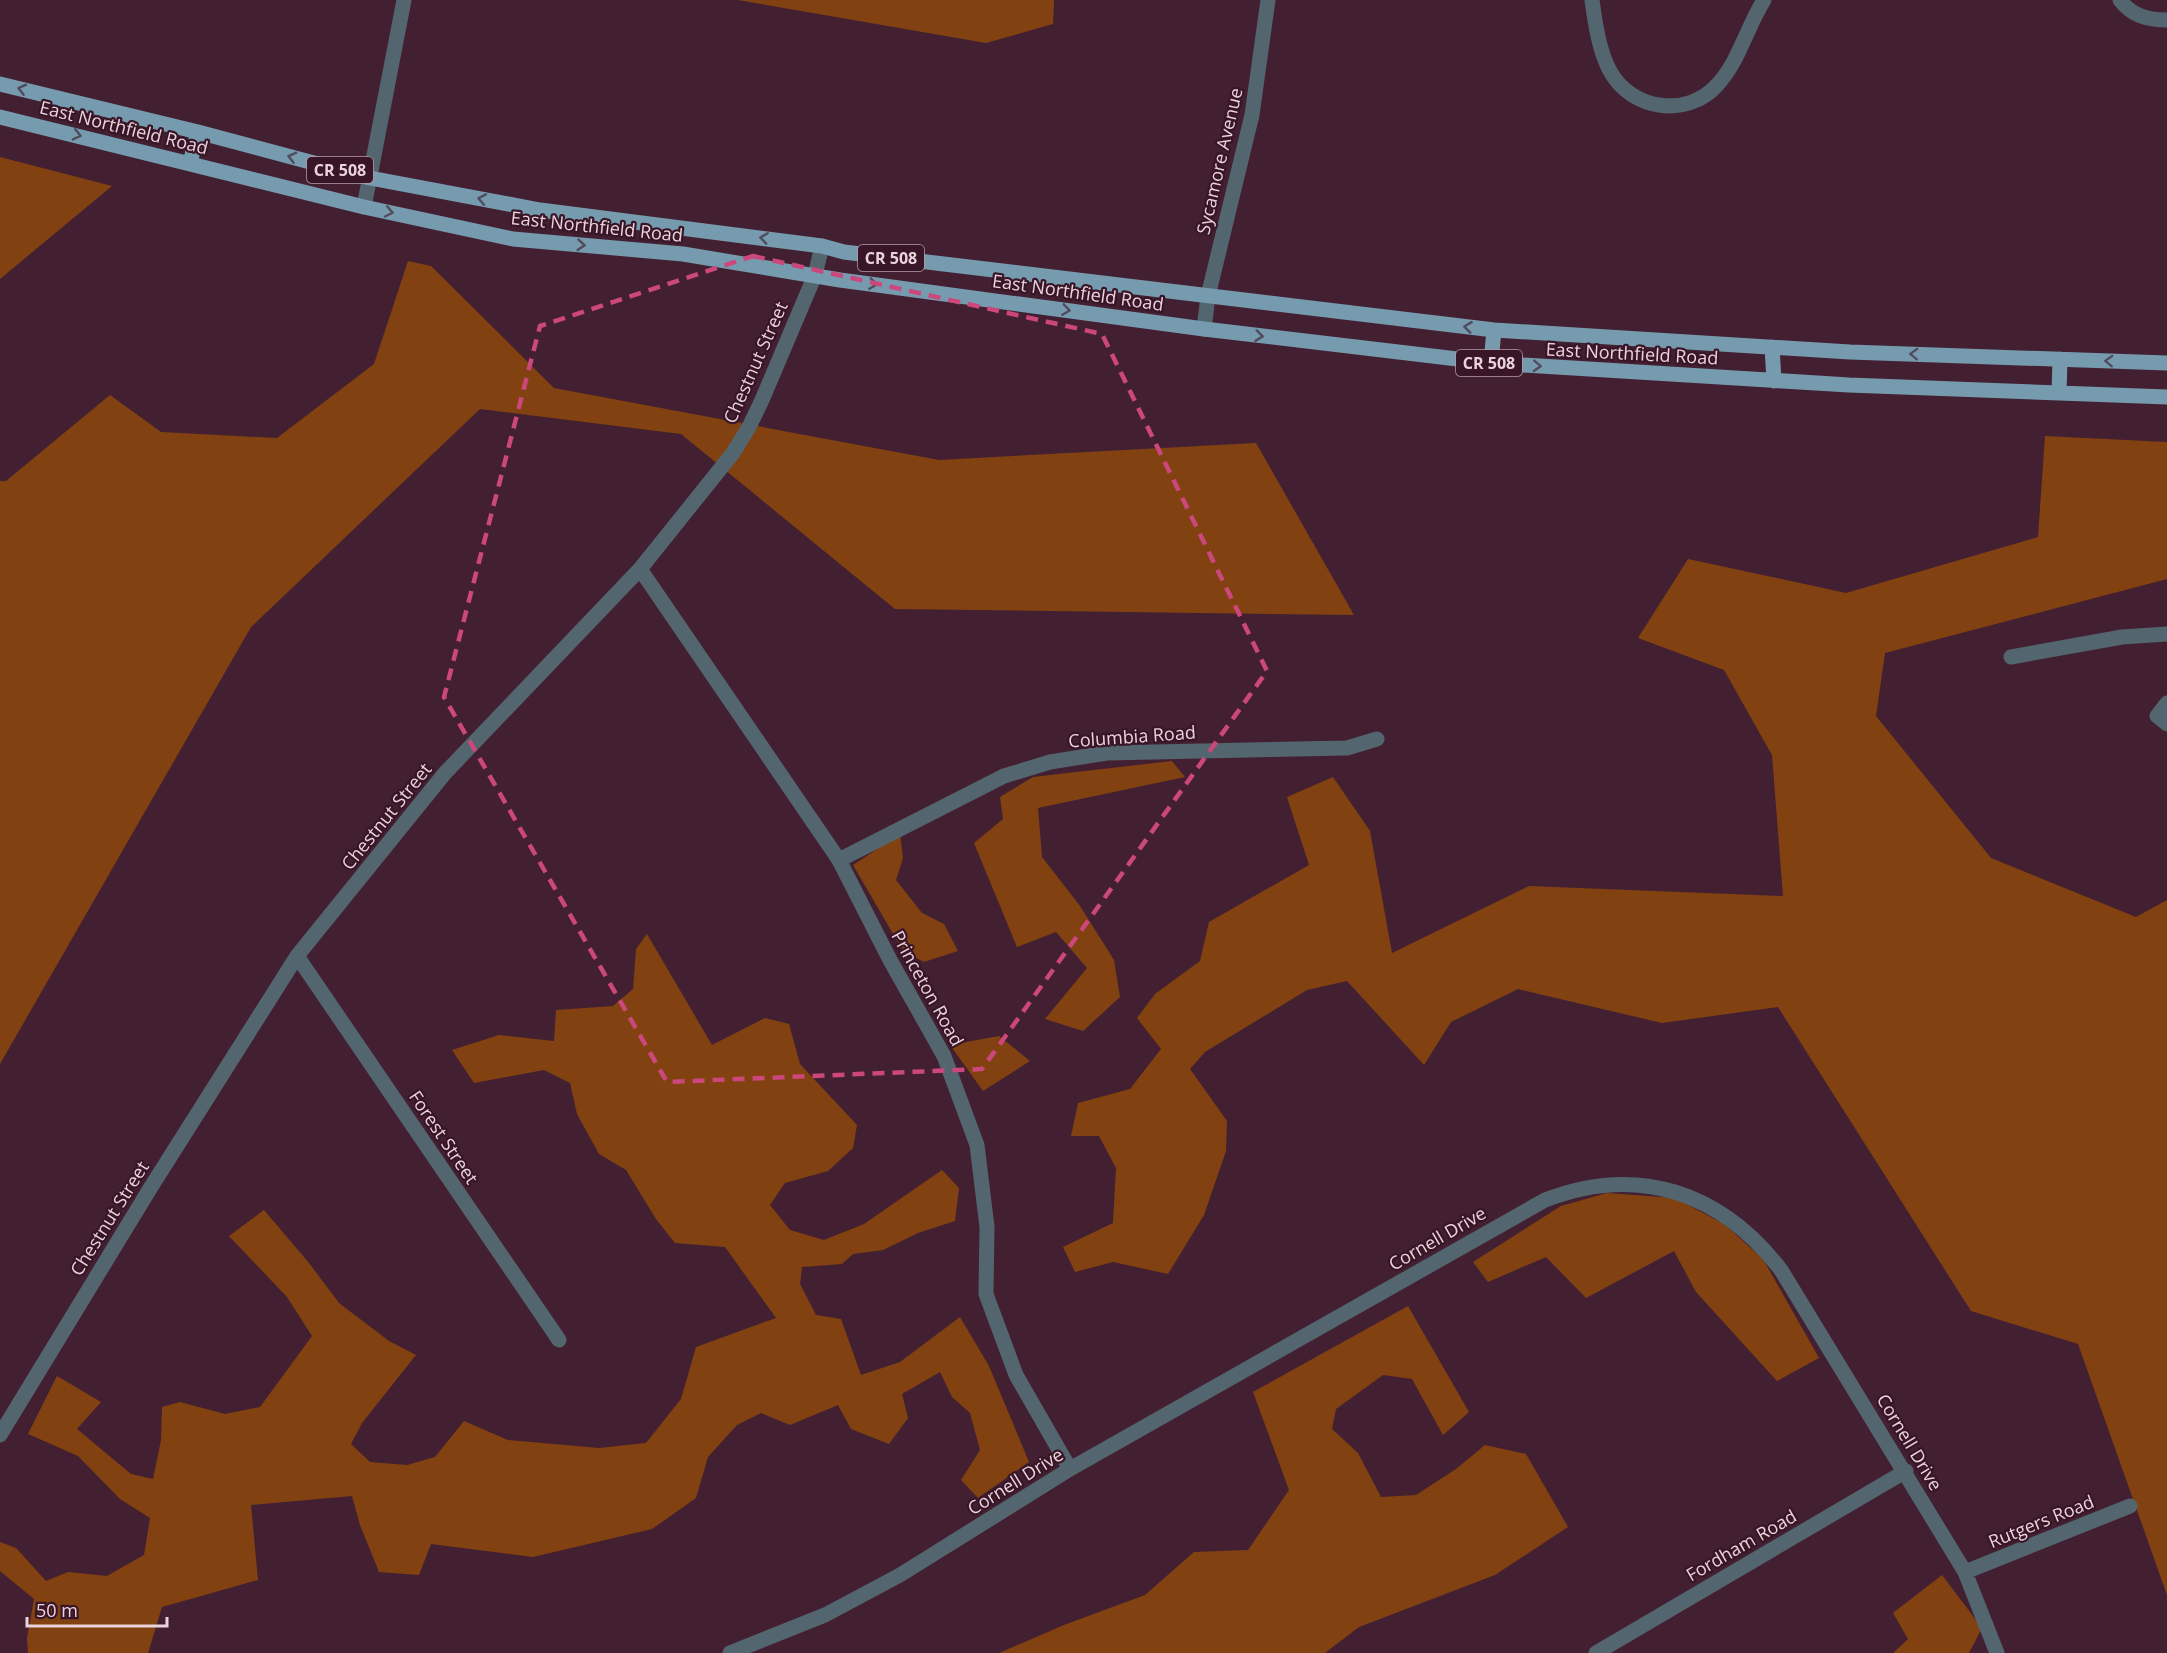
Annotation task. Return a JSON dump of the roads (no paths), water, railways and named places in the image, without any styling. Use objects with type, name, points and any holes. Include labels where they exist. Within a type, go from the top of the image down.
[{"type":"main road","name":"East Northfield Road","points":[[0,84],[198,132],[370,178],[540,210],[822,246],[844,252],[1494,330],[1772,347],[2167,363]]},
{"type":"main road","name":"East Northfield Road","points":[[0,117],[364,207],[513,239],[683,254],[1204,329],[1491,363],[1774,381],[2167,397]]},
{"type":"main road","points":[[190,163],[198,132]]},
{"type":"main road","points":[[1491,363],[1494,330]]},
{"type":"main road","points":[[1772,347],[1774,381]]},
{"type":"main road","points":[[2058,393],[2060,359]]},
{"type":"street","points":[[364,207],[404,0]]},
{"type":"street","name":"Sycamore Avenue","points":[[1204,329],[1208,296],[1252,114],[1268,0]]},
{"type":"street","points":[[1592,0],[1604,57],[1617,81],[1639,99],[1666,106],[1694,101],[1717,86],[1726,75],[1764,0]]},
{"type":"street","points":[[2120,0],[2126,9],[2148,20],[2167,20]]},
{"type":"street","name":"Chestnut Street","points":[[0,1435],[145,1197],[297,956],[446,773],[640,569],[711,481],[750,427],[815,274],[822,246]]},
{"type":"street","name":"Princeton Road","points":[[640,569],[839,860],[890,960],[944,1056],[978,1145],[987,1227],[986,1294],[1016,1375],[1070,1469]]},
{"type":"street","points":[[2011,657],[2122,637],[2167,634]]},
{"type":"street","points":[[2167,703],[2157,716],[2167,724]]},
{"type":"street","name":"Columbia Road","points":[[839,860],[1004,776],[1050,762],[1107,753],[1347,748],[1377,739]]},
{"type":"street","name":"Forest Street","points":[[297,956],[559,1340]]},
{"type":"street","name":"Cornell Drive","points":[[730,1653],[825,1615],[890,1580],[1070,1469],[1545,1200],[1583,1188],[1623,1184],[1662,1188],[1700,1201],[1734,1221],[1756,1240],[1780,1270],[1906,1471],[1965,1572],[1997,1653]]},
{"type":"street","name":"Fordham Road","points":[[1596,1653],[1906,1471]]},
{"type":"street","name":"Rutgers Road","points":[[1965,1572],[2130,1506]]}]
